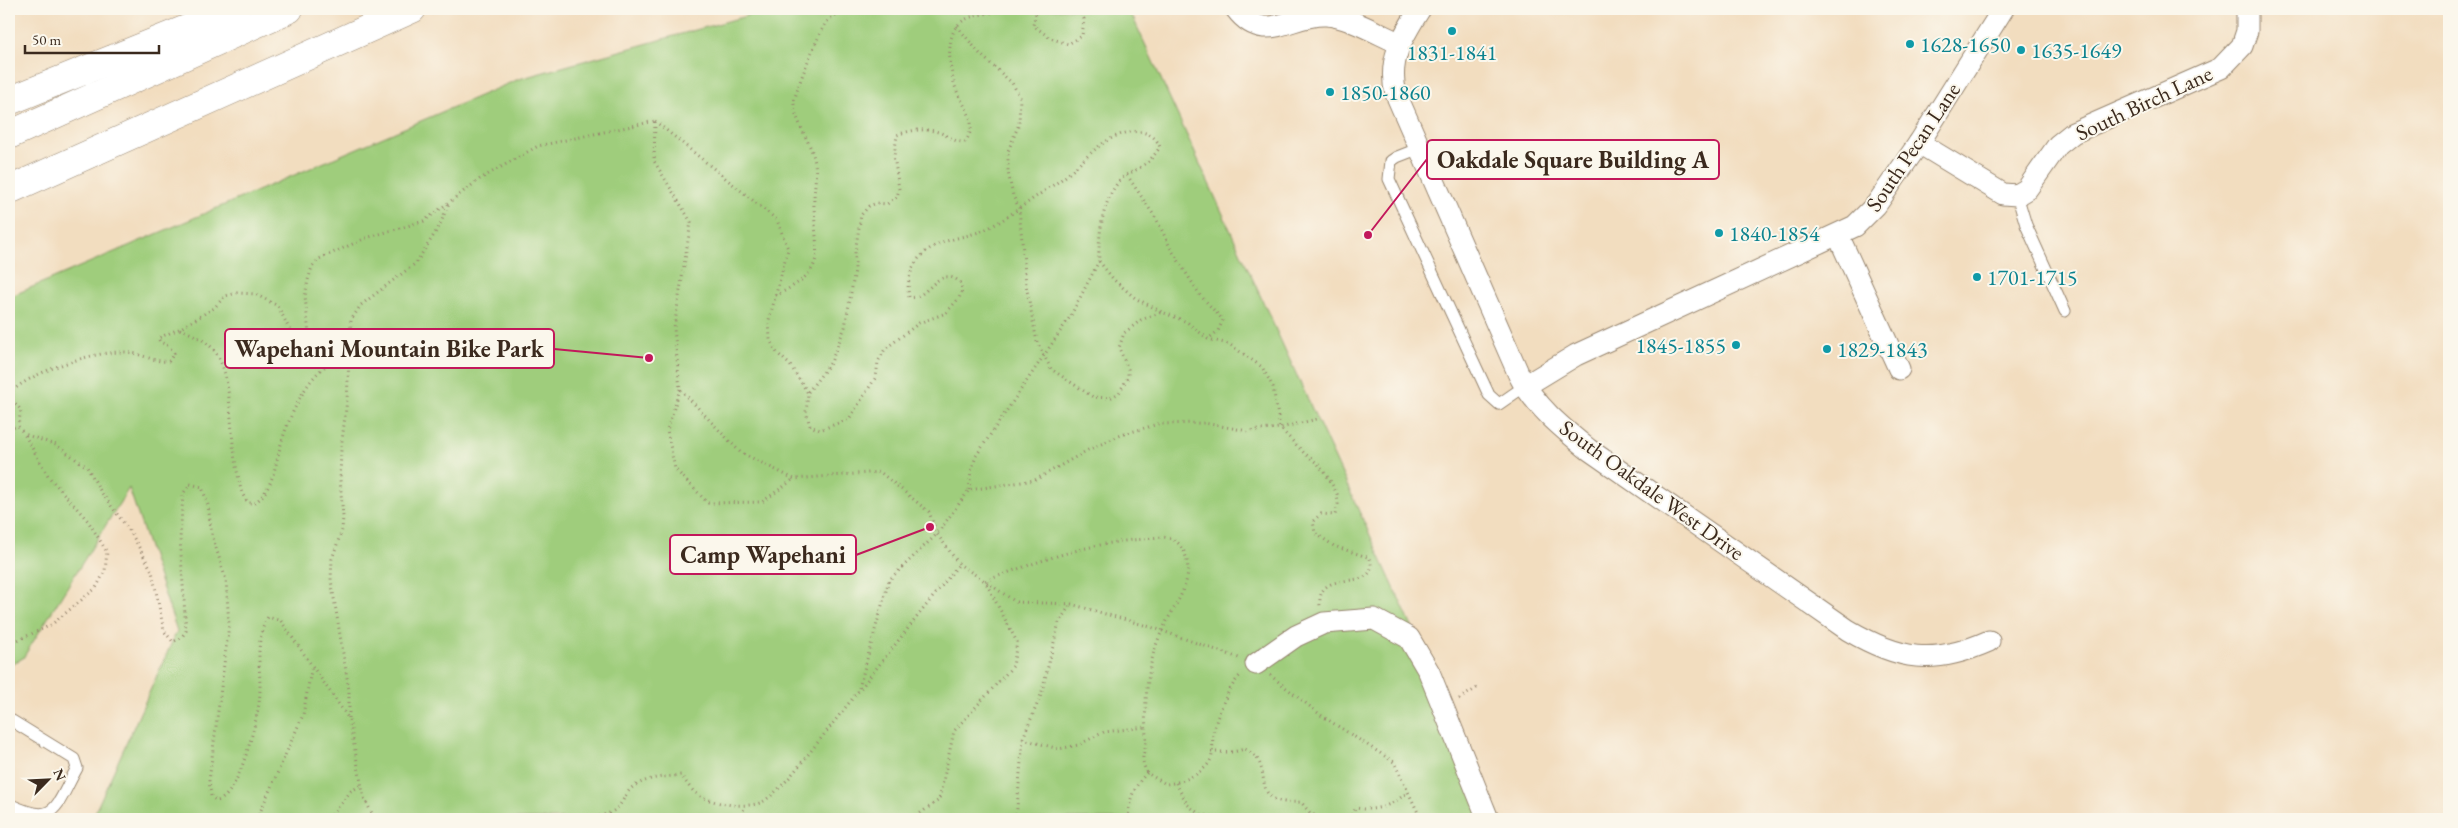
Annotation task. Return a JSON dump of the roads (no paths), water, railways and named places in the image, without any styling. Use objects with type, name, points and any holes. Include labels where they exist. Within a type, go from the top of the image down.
[{"type":"highway","points":[[9,102],[236,9]]},
{"type":"highway","points":[[9,135],[289,9]]},
{"type":"highway","points":[[9,190],[412,9]]},
{"type":"highway","points":[[9,210],[246,84]]},
{"type":"street","points":[[1236,9],[1254,24],[1268,28],[1325,15],[1342,19],[1399,43]]},
{"type":"street","name":"South Oakdale West Drive","points":[[1420,9],[1399,43],[1393,63],[1392,80],[1525,386],[1564,430],[1848,630],[1875,646],[1897,654],[1925,657],[1950,655],[1989,641]]},
{"type":"street","name":"South Pecan Lane","points":[[1525,386],[1576,355],[1855,226],[1876,205],[1919,143],[2003,9]]},
{"type":"street","name":"South Birch Lane","points":[[2017,195],[2027,189],[2058,146],[2074,133],[2221,68],[2242,46],[2247,31],[2247,9]]},
{"type":"street","points":[[1919,143],[2003,194],[2017,195]]},
{"type":"street","points":[[1838,235],[1899,369]]},
{"type":"street","points":[[1256,664],[1296,636],[1324,623],[1374,619],[1409,638],[1429,672],[1488,819]]},
{"type":"lane","points":[[1420,148],[1391,161],[1389,179],[1489,396],[1499,404],[1525,386]]},
{"type":"lane","points":[[2017,195],[2026,225],[2065,311]]},
{"type":"lane","points":[[9,719],[74,760],[77,768],[54,809],[47,814],[30,814],[9,804]]},
{"type":"place","name":"1831-1841","points":[[1452,31]]},
{"type":"place","name":"1628-1650","points":[[1910,44]]},
{"type":"place","name":"1635-1649","points":[[2021,50]]},
{"type":"place","name":"1850-1860","points":[[1330,92]]},
{"type":"place","name":"1840-1854","points":[[1719,233]]},
{"type":"place","name":"Oakdale Square Building A","points":[[1368,235]]},
{"type":"place","name":"1701-1715","points":[[1977,277]]},
{"type":"place","name":"1845-1855","points":[[1736,345]]},
{"type":"place","name":"1829-1843","points":[[1827,349]]},
{"type":"place","name":"Wapehani Mountain Bike Park","points":[[649,358]]},
{"type":"place","name":"Camp Wapehani","points":[[930,527]]}]
